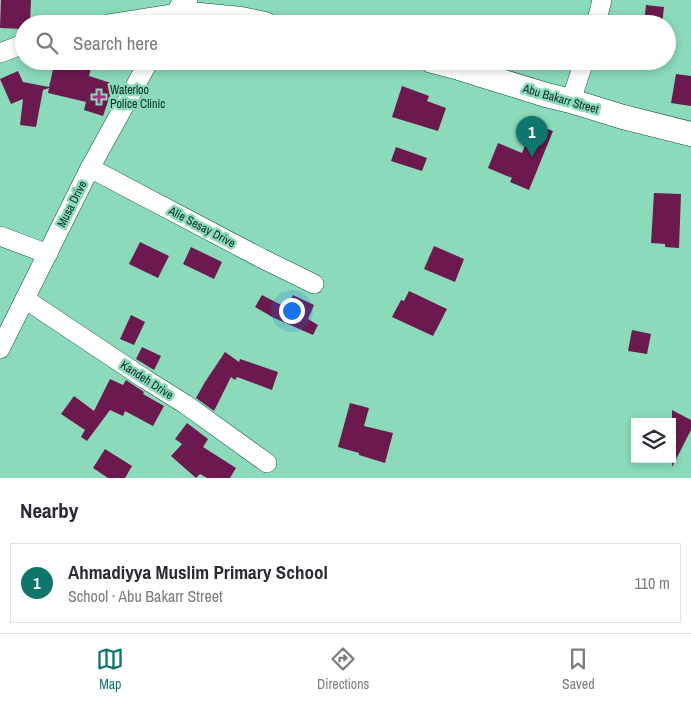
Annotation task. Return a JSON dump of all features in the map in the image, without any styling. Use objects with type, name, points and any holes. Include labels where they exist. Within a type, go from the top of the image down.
[{"type":"street","points":[[598,15],[602,0]]},
{"type":"street","points":[[161,15],[178,12],[205,15]]},
{"type":"street","points":[[0,53],[15,47]]},
{"type":"street","name":"Musa Drive","points":[[0,349],[90,168],[144,70]]},
{"type":"street","name":"Abu Bakarr Street","points":[[465,70],[623,117],[691,134]]},
{"type":"street","points":[[571,101],[581,70]]},
{"type":"street","name":"Alie Sesay Drive","points":[[90,168],[314,284]]},
{"type":"street","points":[[0,236],[48,254]]},
{"type":"street","name":"Kandeh Drive","points":[[25,300],[185,404],[267,463]]},
{"type":"building","points":[[1,0],[31,0],[30,15],[15,15],[15,29],[0,28]]},
{"type":"building","points":[[646,5],[664,7],[663,15],[645,15]]},
{"type":"building","points":[[53,70],[91,70],[89,76],[114,84],[103,116],[84,110],[86,102],[48,93],[49,88],[43,90],[36,127],[20,125],[23,99],[11,104],[0,79],[18,71],[23,82],[49,87]]},
{"type":"building","points":[[676,74],[691,76],[691,106],[671,103]]},
{"type":"building","points":[[402,86],[429,96],[427,101],[446,108],[438,131],[392,117]]},
{"type":"building","points":[[534,124],[553,131],[529,190],[510,182],[512,178],[488,168],[498,143],[522,153]]},
{"type":"building","points":[[396,147],[427,158],[422,171],[391,161]]},
{"type":"building","points":[[654,193],[681,194],[679,248],[651,243]]},
{"type":"building","points":[[140,242],[169,256],[158,278],[129,264]]},
{"type":"building","points":[[434,246],[464,259],[455,282],[424,269]]},
{"type":"building","points":[[191,247],[222,262],[214,279],[183,264]]},
{"type":"building","points":[[409,291],[447,309],[433,336],[392,317],[401,300],[404,301]]},
{"type":"building","points":[[262,295],[287,308],[293,295],[314,305],[308,319],[318,325],[313,335],[274,318],[255,307]]},
{"type":"building","points":[[131,315],[145,322],[134,345],[120,339]]},
{"type":"building","points":[[632,330],[651,334],[647,354],[628,351]]},
{"type":"building","points":[[142,347],[161,356],[154,370],[136,359]]},
{"type":"building","points":[[225,352],[239,362],[240,359],[278,372],[272,390],[237,377],[235,380],[231,377],[214,411],[196,398]]},
{"type":"building","points":[[110,379],[123,385],[126,380],[144,392],[143,394],[164,406],[153,426],[125,411],[123,416],[110,410],[87,441],[81,437],[85,430],[61,414],[74,396],[94,411]]},
{"type":"building","points":[[350,403],[369,408],[364,426],[393,433],[385,463],[338,447]]},
{"type":"building","points":[[672,410],[691,420],[691,430],[676,459],[676,418],[672,418]]},
{"type":"building","points":[[187,423],[208,439],[203,447],[236,468],[230,478],[207,478],[200,474],[196,478],[171,456],[182,444],[175,439]]},
{"type":"building","points":[[105,449],[132,466],[125,478],[108,478],[93,468]]},
{"type":"place","name":"Waterloo Police Clinic","points":[[99,97]]},
{"type":"place","name":"Ahmadiyya Muslim Primary School","points":[[532,157]]}]
